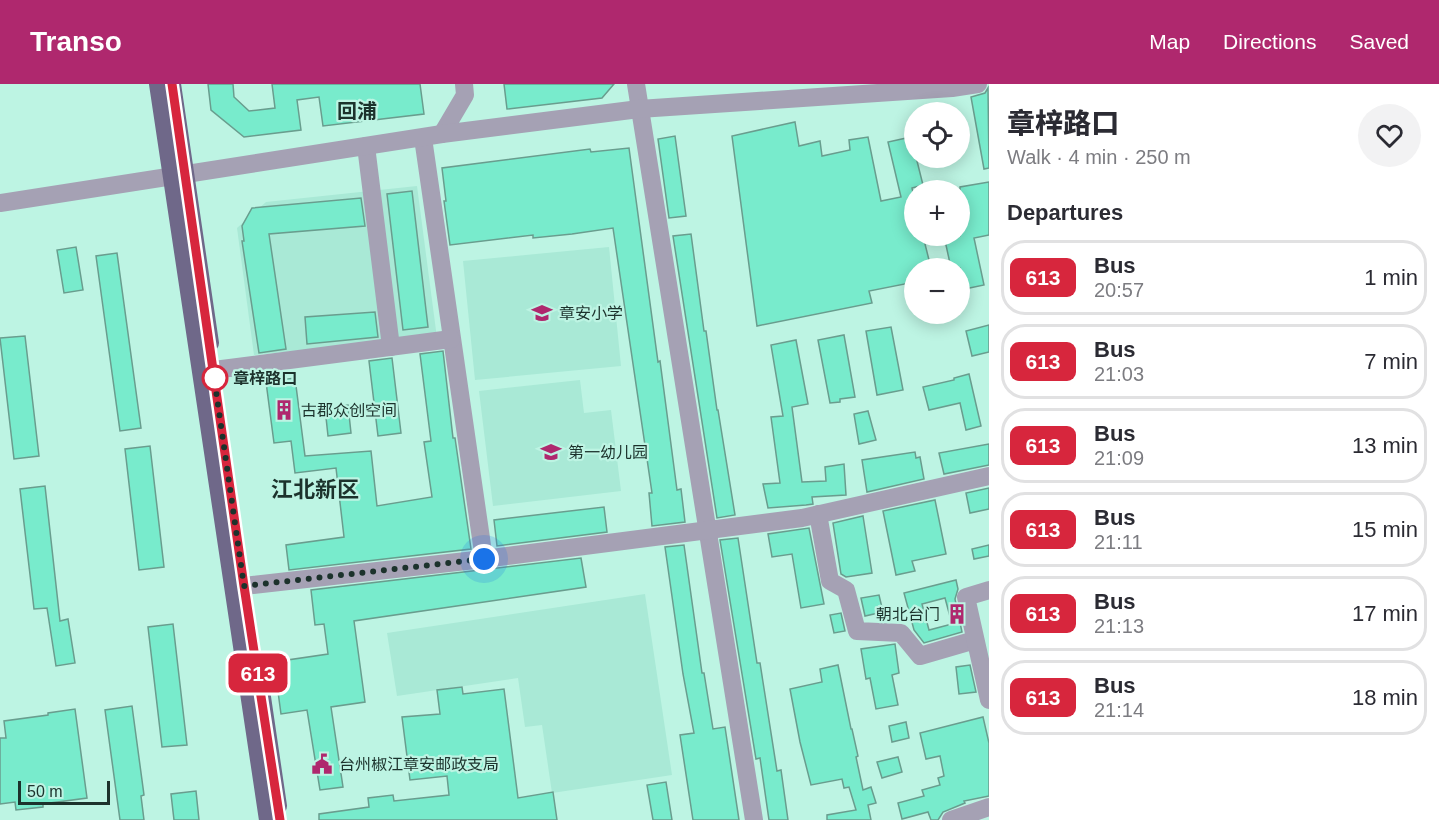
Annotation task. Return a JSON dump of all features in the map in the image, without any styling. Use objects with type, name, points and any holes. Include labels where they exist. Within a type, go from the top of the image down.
[{"type":"main road","points":[[158,84],[179,175],[213,370],[280,820]]},
{"type":"main road","points":[[172,84],[179,175],[268,820]]},
{"type":"street","points":[[442,134],[465,95],[464,84]]},
{"type":"street","points":[[636,84],[754,820]]},
{"type":"street","points":[[0,203],[442,134],[639,109],[978,84]]},
{"type":"street","points":[[423,138],[484,559]]},
{"type":"street","points":[[366,146],[391,347]]},
{"type":"street","points":[[213,370],[451,339]]},
{"type":"street","points":[[244,586],[706,531],[818,514],[989,476]]},
{"type":"street","points":[[818,514],[830,581],[846,590],[857,631],[901,633],[920,656],[975,640]]},
{"type":"street","points":[[989,590],[966,597],[989,700]]},
{"type":"street","points":[[951,820],[989,807]]},
{"type":"shaded area","points":[[417,186],[437,338],[254,355],[237,228],[266,202]]},
{"type":"shaded area","name":"章安小学","points":[[609,247],[621,366],[475,380],[463,261]]},
{"type":"shaded area","name":"第一幼儿园","points":[[580,380],[584,413],[611,410],[621,491],[493,506],[479,391]]},
{"type":"shaded area","points":[[645,594],[672,775],[552,793],[542,725],[525,727],[518,678],[397,696],[387,633]]},
{"type":"building","points":[[208,84],[233,84],[234,97],[249,111],[275,108],[272,84],[420,84],[424,114],[323,126],[319,97],[297,100],[301,130],[244,137],[211,110]]},
{"type":"building","points":[[504,84],[614,84],[602,98],[507,109]]},
{"type":"building","points":[[988,88],[989,168],[984,169],[971,97],[985,93]]},
{"type":"building","points":[[795,122],[799,146],[820,141],[822,156],[850,150],[849,140],[868,137],[881,201],[901,197],[888,142],[904,139],[904,168],[919,168],[922,180],[904,180],[904,246],[926,246],[928,258],[904,258],[904,284],[869,291],[872,303],[757,326],[732,136]]},
{"type":"building","points":[[675,136],[686,216],[669,218],[658,139]]},
{"type":"building","points":[[629,148],[677,490],[681,489],[685,522],[652,526],[649,493],[652,493],[613,228],[450,245],[444,201],[446,201],[442,168],[590,149],[591,152]]},
{"type":"building","points":[[989,182],[989,235],[974,238],[984,285],[970,288],[970,258],[949,258],[946,246],[970,246],[970,185]]},
{"type":"building","points":[[412,191],[428,327],[403,330],[387,194]]},
{"type":"building","points":[[361,198],[365,226],[269,234],[286,349],[259,353],[242,241],[244,241],[242,226],[252,208]]},
{"type":"building","points":[[691,234],[704,331],[706,331],[735,515],[717,518],[673,236]]},
{"type":"building","points":[[76,247],[83,290],[64,293],[57,250]]},
{"type":"building","points":[[117,253],[141,428],[120,431],[96,256]]},
{"type":"building","points":[[375,312],[378,337],[307,344],[305,317]]},
{"type":"building","points":[[989,325],[989,352],[972,356],[966,331]]},
{"type":"building","points":[[891,327],[903,390],[877,395],[866,331]]},
{"type":"building","points":[[844,335],[855,397],[830,403],[818,340]]},
{"type":"building","points":[[25,336],[39,456],[14,459],[0,338]]},
{"type":"building","points":[[796,340],[808,404],[792,407],[802,482],[826,481],[825,467],[844,464],[846,495],[812,497],[813,504],[768,508],[763,484],[780,483],[771,417],[783,416],[771,345]]},
{"type":"building","points":[[443,351],[453,438],[455,438],[471,549],[289,570],[286,545],[344,537],[336,468],[295,473],[291,441],[274,443],[266,382],[295,378],[305,456],[371,451],[377,506],[432,497],[424,442],[431,441],[420,354]]},
{"type":"building","points":[[392,358],[401,433],[378,436],[369,361]]},
{"type":"building","points":[[969,374],[981,426],[966,430],[960,403],[929,410],[923,387]]},
{"type":"building","points":[[348,405],[351,433],[328,436],[325,408]]},
{"type":"building","points":[[868,411],[876,440],[859,444],[854,414]]},
{"type":"building","points":[[989,444],[989,465],[944,474],[939,453]]},
{"type":"building","points":[[150,446],[164,567],[139,570],[125,449]]},
{"type":"building","points":[[915,452],[916,458],[920,457],[924,479],[867,492],[862,460]]},
{"type":"building","points":[[45,486],[60,621],[68,619],[75,663],[56,666],[47,608],[34,609],[20,489]]},
{"type":"building","points":[[989,488],[989,509],[970,513],[966,493]]},
{"type":"building","points":[[935,500],[946,554],[912,561],[915,571],[896,575],[883,511]]},
{"type":"building","points":[[604,507],[607,532],[497,546],[494,520]]},
{"type":"building","points":[[863,516],[872,573],[846,577],[841,574],[833,523]]},
{"type":"building","points":[[809,528],[824,604],[801,608],[792,554],[772,557],[768,534]]},
{"type":"building","points":[[738,538],[757,663],[760,663],[777,771],[781,770],[788,820],[769,820],[760,758],[756,759],[720,540]]},
{"type":"building","points":[[684,545],[702,673],[704,673],[713,729],[725,727],[739,820],[693,820],[680,735],[694,733],[665,547]]},
{"type":"building","points":[[989,545],[989,556],[974,559],[972,549]]},
{"type":"building","points":[[581,558],[586,587],[354,621],[365,702],[331,707],[343,787],[320,790],[307,710],[281,714],[274,662],[328,654],[324,624],[315,625],[311,590]]},
{"type":"building","name":"朝北台门","points":[[956,580],[958,589],[955,599],[962,632],[924,643],[914,630],[904,593]],"holes":[[[945,598],[952,624],[929,630],[922,604]]]},
{"type":"building","points":[[879,595],[883,612],[865,616],[861,598]]},
{"type":"building","points":[[841,613],[845,631],[834,633],[830,615]]},
{"type":"building","points":[[173,624],[187,745],[162,747],[148,627]]},
{"type":"building","points":[[895,644],[899,673],[892,675],[898,705],[876,709],[870,678],[866,679],[861,649]]},
{"type":"building","points":[[838,665],[863,790],[871,787],[876,803],[868,805],[871,820],[827,820],[827,815],[856,810],[849,787],[844,788],[842,779],[811,785],[800,742],[790,689],[822,682],[820,669]]},
{"type":"building","points":[[970,665],[976,692],[959,694],[956,667]]},
{"type":"building","points":[[462,687],[463,694],[504,689],[518,798],[553,792],[557,820],[319,820],[319,814],[369,807],[368,798],[393,795],[394,801],[449,795],[447,776],[410,780],[402,717],[440,714],[437,690]]},
{"type":"building","points":[[132,706],[144,795],[141,796],[144,820],[120,820],[105,710]]},
{"type":"building","points":[[75,709],[87,798],[16,810],[15,802],[0,804],[0,738],[6,738],[4,721]]},
{"type":"building","points":[[983,717],[989,743],[989,796],[964,801],[965,803],[943,812],[938,820],[931,820],[928,812],[902,819],[898,803],[924,796],[922,790],[940,785],[938,778],[944,776],[940,756],[926,759],[920,733]]},
{"type":"building","points":[[906,722],[909,738],[892,742],[889,726]]},
{"type":"building","points":[[898,757],[902,772],[882,778],[877,762]]},
{"type":"building","points":[[666,782],[672,820],[653,820],[647,785]]},
{"type":"building","points":[[196,791],[199,820],[174,820],[171,794]]},
{"type":"bus line","name":"613","points":[[172,84],[280,820]]},
{"type":"place","name":"章安小学","points":[[542,313]]},
{"type":"place","name":"章梓路口","points":[[215,378]]},
{"type":"place","name":"古郡众创空间","points":[[284,410]]},
{"type":"place","name":"第一幼儿园","points":[[551,452]]},
{"type":"place","name":"朝北台门","points":[[957,614]]},
{"type":"place","name":"台州椒江章安邮政支局","points":[[322,764]]},
{"type":"district","name":"回浦","points":[[357,111]]},
{"type":"district","name":"江北新区","points":[[315,489]]},
{"type":"route","points":[[215,378],[213,370],[244,586],[484,559]]}]
